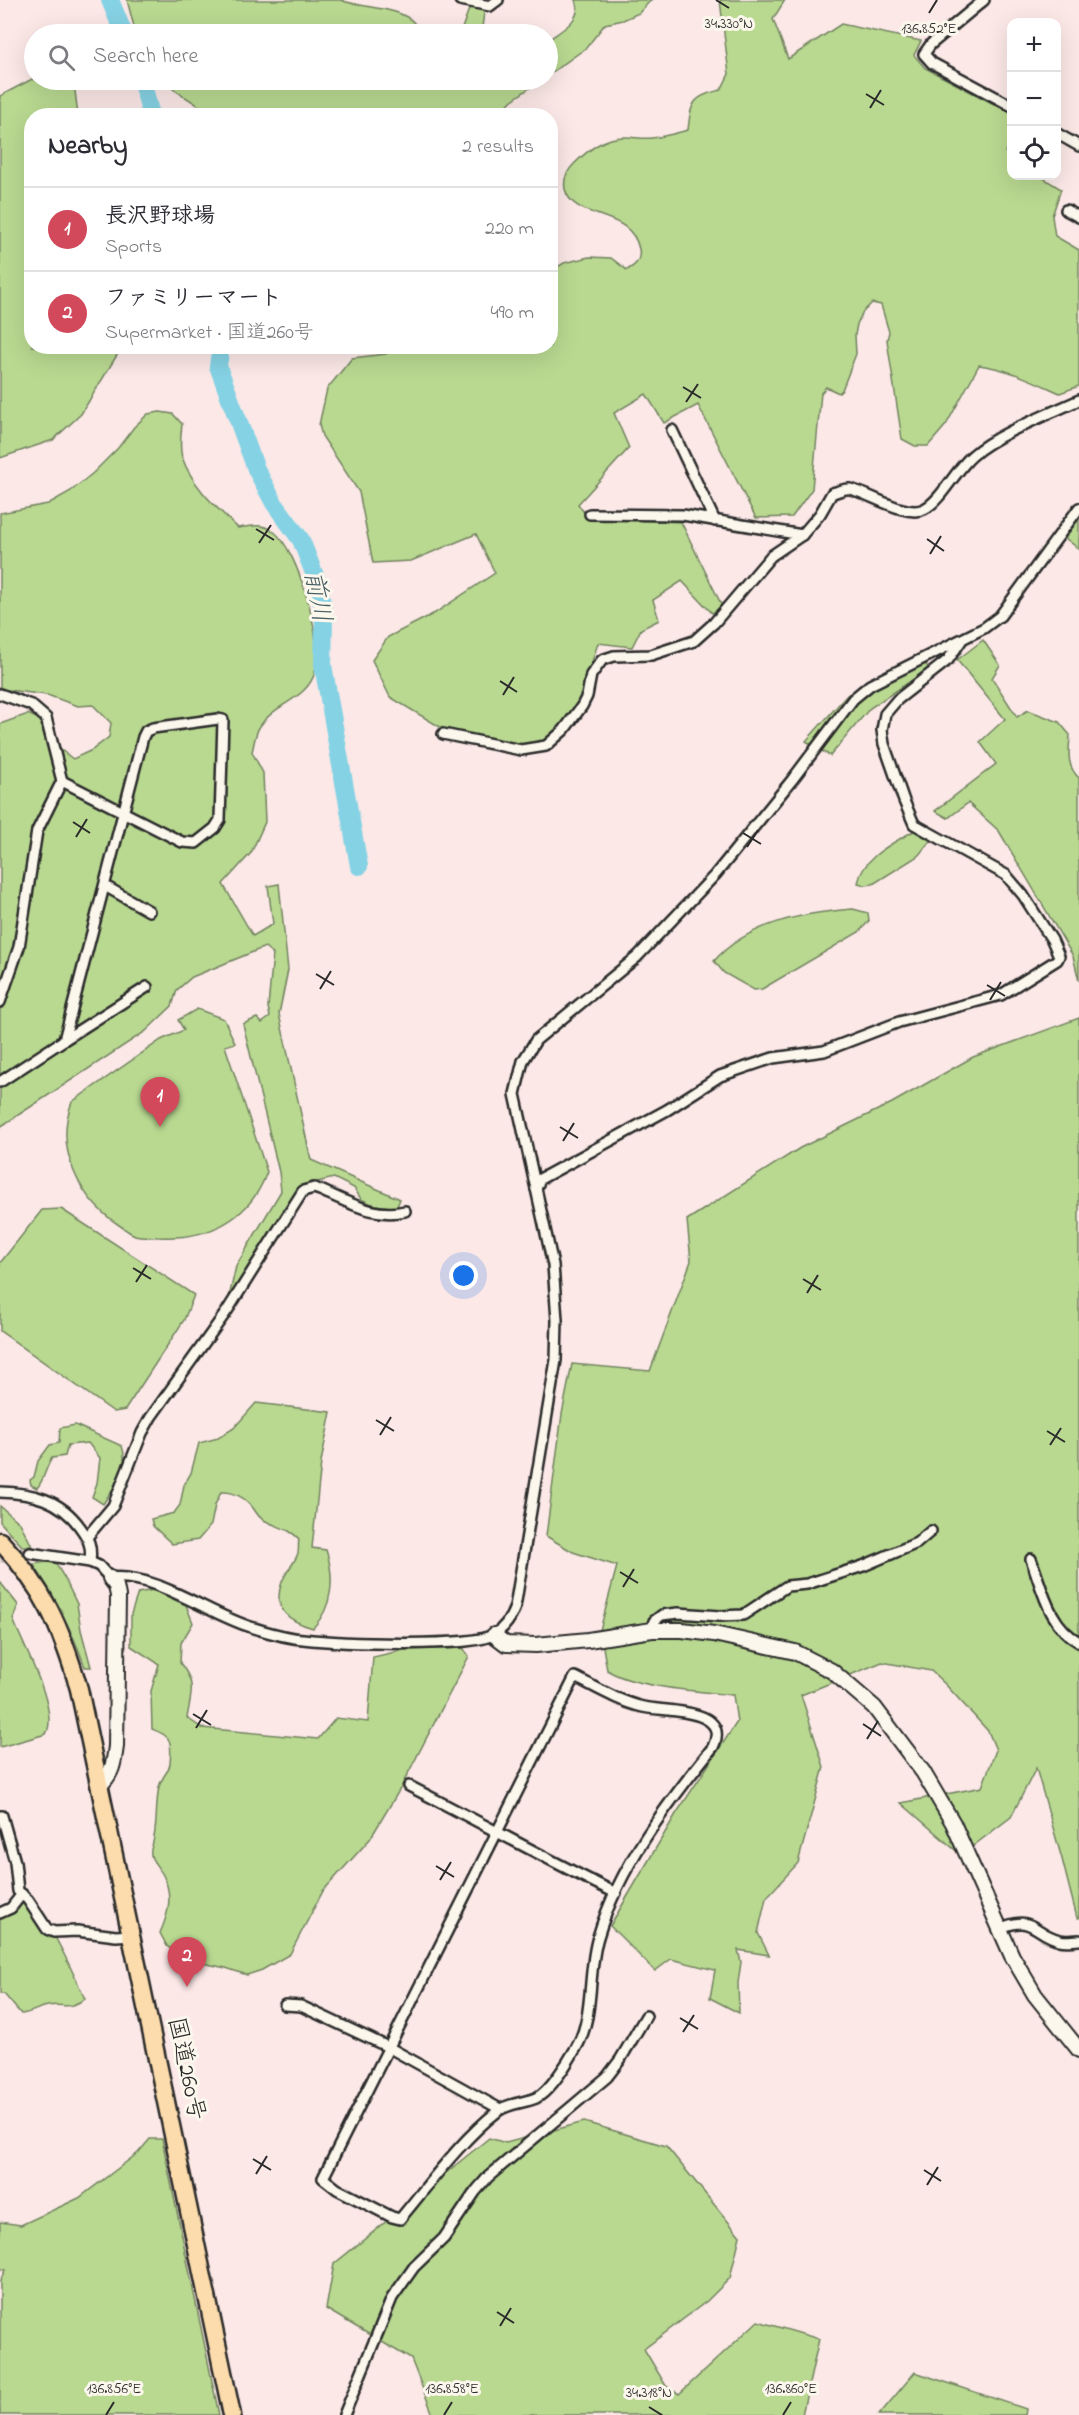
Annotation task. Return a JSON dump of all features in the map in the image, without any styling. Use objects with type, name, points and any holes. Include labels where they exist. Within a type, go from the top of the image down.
[{"type":"highway","name":"国道260号","points":[[0,1541],[22,1564],[46,1599],[65,1641],[79,1689],[232,2415]]},
{"type":"street","points":[[460,0],[489,6],[498,0]]},
{"type":"street","points":[[984,0],[931,44],[924,54],[932,63],[1007,104]]},
{"type":"street","points":[[1061,136],[1079,146]]},
{"type":"street","points":[[1066,210],[1079,217]]},
{"type":"street","points":[[443,734],[521,750],[546,746],[564,730],[582,706],[591,675],[602,660],[614,656],[651,655],[694,641],[714,623],[771,556],[802,535],[820,514],[832,493],[848,488],[912,512],[923,510],[935,501],[951,478],[974,454],[999,439],[1079,400]]},
{"type":"street","points":[[672,430],[715,521]]},
{"type":"street","points":[[110,1578],[135,1578],[174,1593],[222,1617],[253,1628],[304,1639],[464,1642],[494,1635],[512,1616],[556,1360],[557,1320],[553,1265],[515,1094],[523,1061],[536,1040],[637,957],[665,929],[748,835],[853,699],[870,685],[984,628],[1000,616],[1079,508]]},
{"type":"street","points":[[590,514],[683,515],[802,535]]},
{"type":"street","points":[[536,1190],[540,1179],[667,1110],[720,1076],[773,1058],[824,1051],[899,1022],[1001,994],[1056,960],[1059,956],[1052,940],[1023,895],[1006,875],[914,824],[903,801],[884,744],[882,730],[885,714],[897,700],[948,660],[963,639]]},
{"type":"street","points":[[0,694],[32,705],[46,718],[62,781],[37,831],[19,947],[0,1002]]},
{"type":"street","points":[[62,781],[124,813],[182,842],[196,843],[215,828],[222,812],[223,720],[153,728],[143,737],[124,813],[105,886],[64,1040]]},
{"type":"street","points":[[105,886],[149,911]]},
{"type":"street","points":[[0,1082],[147,987]]},
{"type":"street","points":[[87,1537],[113,1506],[142,1433],[151,1417],[226,1311],[303,1191],[320,1190],[374,1213],[393,1214],[405,1211]]},
{"type":"street","points":[[0,1492],[46,1499],[72,1515],[92,1548],[90,1562]]},
{"type":"street","points":[[652,1629],[654,1621],[663,1615],[678,1613],[731,1617],[743,1615],[787,1586],[807,1584],[863,1566],[917,1543],[931,1531]]},
{"type":"street","points":[[30,1553],[90,1562],[99,1566],[116,1586],[118,1596],[116,1746],[114,1762],[108,1778],[99,1786]]},
{"type":"street","points":[[1031,1559],[1053,1617],[1061,1628],[1079,1642]]},
{"type":"street","points":[[494,1635],[506,1644],[536,1645],[588,1640],[652,1629],[714,1634],[795,1652],[832,1671],[874,1707],[923,1772],[953,1823],[999,1929],[1035,1995],[1079,2050]]},
{"type":"street","points":[[575,1677],[611,1696],[644,1707],[690,1713],[702,1717],[717,1733],[713,1747],[662,1812],[634,1857],[616,1893],[597,1940],[591,1964],[587,2014],[578,2045],[567,2063],[538,2097],[500,2109],[471,2134],[400,2219],[338,2190],[324,2178],[575,1677]]},
{"type":"street","points":[[409,1786],[557,1865],[616,1893]]},
{"type":"street","points":[[0,1816],[2,1816],[15,1862],[18,1891],[47,1929],[54,1932],[76,1931],[116,1936],[132,1935]]},
{"type":"street","points":[[0,1913],[10,1908],[22,1894]]},
{"type":"street","points":[[999,1929],[1009,1925],[1029,1924],[1059,1940],[1079,1940]]},
{"type":"street","points":[[285,2005],[301,2006],[388,2047],[500,2109]]},
{"type":"street","points":[[344,2415],[392,2298],[414,2267],[444,2238],[488,2177],[607,2077],[646,2016]]},
{"type":"green space","points":[[127,0],[341,0],[391,11],[409,18],[415,24],[133,24]]},
{"type":"green space","points":[[575,0],[651,0],[639,13],[605,24],[586,48],[558,68],[558,33],[570,24],[577,13]]},
{"type":"green space","points":[[720,0],[785,0],[773,19],[788,59],[841,24],[921,41],[914,55],[925,68],[1007,111],[1007,149],[1005,152],[1007,154],[1007,180],[1046,180],[1061,189],[1052,216],[1055,236],[1079,250],[1079,386],[1060,393],[1011,372],[979,365],[946,425],[928,446],[915,446],[902,439],[887,340],[889,332],[881,305],[872,303],[863,312],[857,324],[856,354],[842,390],[839,393],[826,387],[821,393],[812,489],[792,517],[756,518],[698,405],[664,423],[646,394],[614,413],[629,448],[578,504],[588,518],[681,522],[722,606],[712,613],[682,581],[653,600],[659,620],[641,629],[632,647],[598,643],[579,703],[562,729],[543,744],[521,747],[445,730],[390,697],[372,660],[388,637],[435,613],[495,573],[476,534],[411,561],[373,563],[359,492],[322,436],[319,425],[327,389],[352,358],[386,354],[558,354],[558,267],[589,257],[611,258],[627,270],[635,264],[639,253],[634,236],[625,227],[579,207],[570,199],[565,189],[566,175],[585,154],[610,139],[657,137],[688,130],[690,113],[695,102],[704,95],[721,90],[729,74]]},
{"type":"green space","points":[[470,6],[482,8],[484,13],[482,24],[464,24]]},
{"type":"green space","points":[[24,83],[24,90],[75,90],[77,108],[24,108],[24,354],[118,354],[81,414],[53,440],[0,458],[0,96]]},
{"type":"green space","points":[[175,90],[527,90],[505,108],[202,108]]},
{"type":"green space","points":[[160,412],[173,414],[182,424],[180,445],[182,457],[198,487],[238,528],[261,526],[273,531],[291,556],[307,597],[316,640],[315,672],[305,689],[266,718],[257,732],[252,752],[263,773],[265,822],[251,853],[223,884],[253,936],[273,924],[268,886],[279,884],[288,970],[279,1014],[311,1160],[400,1199],[396,1209],[382,1209],[361,1199],[354,1188],[334,1178],[304,1185],[228,1302],[236,1266],[281,1191],[279,1172],[243,1024],[257,1018],[262,1023],[270,1017],[268,1007],[273,954],[265,947],[192,977],[177,990],[172,1006],[146,1031],[0,1127],[0,724],[28,714],[43,721],[49,741],[73,759],[92,750],[109,737],[111,723],[93,705],[78,706],[47,695],[0,689],[0,513],[48,504],[71,491],[118,448],[134,427],[148,414]]},
{"type":"green space","points":[[1079,518],[1079,549],[1065,538]]},
{"type":"green space","points":[[983,640],[1000,665],[992,678],[1017,717],[1028,710],[1059,722],[1070,735],[1070,764],[1079,778],[1079,981],[1073,956],[999,831],[968,803],[948,818],[935,811],[996,764],[980,742],[1005,719],[957,660]]},
{"type":"green space","points":[[919,654],[929,669],[870,708],[830,756],[806,741],[847,695]]},
{"type":"green space","points":[[915,830],[930,841],[918,856],[873,884],[858,883],[866,865],[880,851]]},
{"type":"green space","points":[[853,909],[868,913],[869,921],[859,932],[762,989],[754,990],[724,973],[714,961],[728,948],[760,928],[816,913]]},
{"type":"green space","points":[[197,1009],[224,1019],[235,1043],[225,1046],[267,1172],[250,1203],[224,1224],[193,1235],[158,1237],[135,1235],[105,1214],[82,1187],[68,1154],[67,1119],[72,1102],[161,1040],[184,1030],[178,1020]]},
{"type":"green space","points":[[1079,1018],[1079,1918],[1077,1918],[1036,1768],[1011,1817],[961,1855],[901,1803],[982,1787],[996,1750],[988,1731],[931,1671],[882,1662],[801,1695],[824,1767],[798,1863],[766,1898],[758,1933],[769,1955],[738,1950],[741,1962],[738,1983],[739,2013],[710,1998],[715,1970],[671,1959],[655,1971],[610,1926],[676,1814],[737,1722],[733,1695],[650,1685],[607,1670],[600,1630],[617,1566],[573,1552],[546,1536],[562,1414],[572,1364],[650,1371],[691,1261],[687,1220],[800,1148],[892,1103],[973,1057]]},
{"type":"green space","points":[[61,1209],[194,1295],[184,1320],[125,1410],[114,1412],[0,1331],[0,1263],[42,1210]]},
{"type":"green space","points":[[256,1403],[331,1412],[321,1462],[312,1548],[326,1550],[331,1581],[325,1611],[313,1628],[296,1622],[284,1612],[279,1600],[282,1582],[298,1553],[299,1539],[290,1532],[262,1519],[243,1498],[221,1492],[215,1505],[211,1525],[198,1540],[172,1544],[153,1526],[151,1519],[174,1513],[180,1505],[184,1485],[191,1473],[199,1443],[218,1438],[234,1428]]},
{"type":"green space","points":[[75,1425],[122,1446],[124,1461],[122,1469],[103,1504],[92,1497],[97,1483],[100,1458],[88,1443],[68,1445],[65,1456],[52,1458],[37,1488],[31,1485],[30,1480],[34,1477],[38,1461],[50,1445],[59,1443],[60,1428]]},
{"type":"green space","points":[[0,1506],[20,1523],[32,1546],[22,1546],[0,1522]]},
{"type":"green space","points":[[54,1561],[77,1604],[91,1667],[85,1667],[62,1614],[33,1564]]},
{"type":"green space","points":[[0,1582],[18,1605],[13,1619],[44,1694],[49,1723],[46,1734],[0,1747]]},
{"type":"green space","points":[[153,1590],[186,1605],[193,1623],[181,1643],[180,1663],[191,1683],[187,1718],[202,1728],[318,1739],[336,1718],[368,1722],[373,1657],[404,1650],[463,1648],[469,1656],[400,1789],[370,1839],[323,1891],[290,1954],[262,1970],[247,1975],[178,1955],[167,1946],[160,1933],[168,1911],[169,1897],[166,1882],[152,1858],[151,1851],[159,1787],[169,1768],[170,1746],[165,1736],[152,1729],[151,1691],[159,1664],[131,1646],[131,1614],[138,1593]]},
{"type":"green space","points":[[26,1891],[51,1930],[85,1999],[78,2003],[69,2006],[54,2005],[21,2014],[4,1994],[0,1994],[0,1918],[13,1914]]},
{"type":"green space","points":[[584,2122],[666,2146],[740,2236],[730,2278],[707,2301],[644,2349],[666,2386],[679,2394],[758,2321],[819,2339],[802,2415],[431,2415],[432,2412],[411,2359],[326,2309],[334,2264],[489,2138],[506,2143]]},
{"type":"green space","points":[[150,2139],[162,2139],[219,2415],[0,2415],[0,2281],[5,2270],[0,2269],[0,2222],[21,2225],[79,2198],[138,2153]]},
{"type":"green space","points":[[915,2372],[1026,2409],[1025,2415],[879,2415]]},
{"type":"waterway","name":"前川","points":[[110,0],[120,24]]},
{"type":"waterway","name":"前川","points":[[144,90],[149,108]]},
{"type":"waterway","name":"前川","points":[[220,354],[218,366],[256,469],[274,503],[301,540],[319,586],[324,616],[323,665],[359,866]]},
{"type":"tunnel","points":[[0,1556],[30,1553]]},
{"type":"place","name":"長沢野球場","points":[[160,1127]]},
{"type":"place","name":"ファミリーマート","points":[[187,1987]]}]
